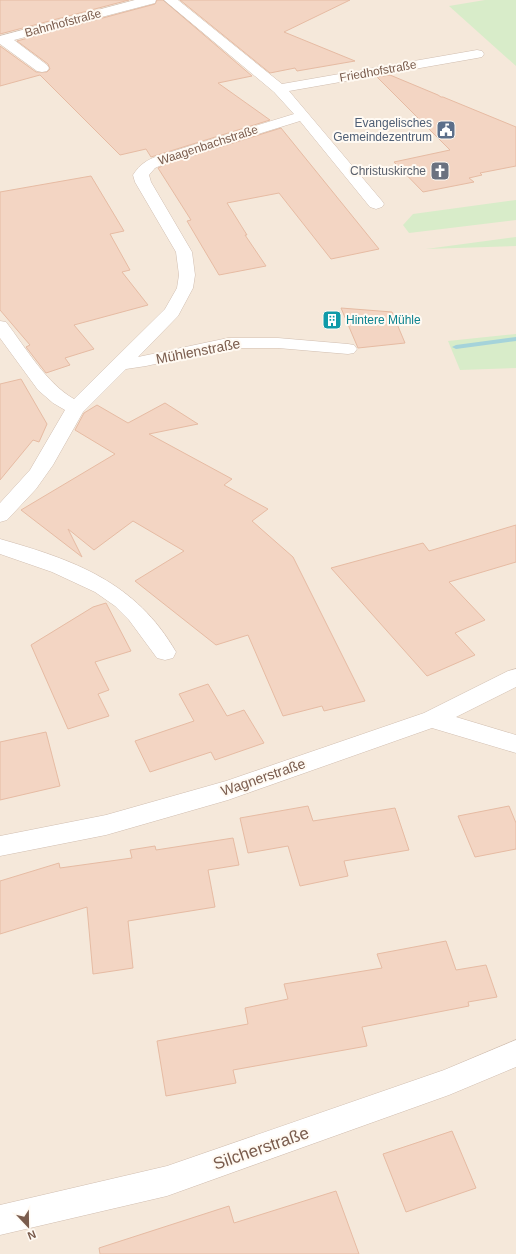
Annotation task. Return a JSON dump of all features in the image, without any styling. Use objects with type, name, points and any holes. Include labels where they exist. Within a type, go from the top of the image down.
[{"type":"street","name":"Bahnhofstraße","points":[[2,39],[133,2],[150,0]]},
{"type":"street","points":[[170,0],[279,89],[376,204]]},
{"type":"street","points":[[2,39],[42,68]]},
{"type":"street","name":"Friedhofstraße","points":[[279,89],[477,54]]},
{"type":"street","name":"Waagenbachstraße","points":[[0,515],[22,494],[38,473],[63,426],[76,408],[172,312],[185,288],[187,275],[184,252],[143,182],[141,175],[144,168],[163,159],[303,116]]},
{"type":"street","points":[[0,326],[45,386],[60,399],[76,408]]},
{"type":"street","name":"Mühlenstraße","points":[[120,364],[146,361],[228,343],[278,343],[348,349]]},
{"type":"street","points":[[0,546],[88,579],[115,595],[135,613],[152,633],[165,652]]},
{"type":"street","name":"Wagnerstraße","points":[[0,846],[106,825],[228,790],[432,718],[516,677]]},
{"type":"street","points":[[432,718],[516,744]]},
{"type":"street","name":"Silcherstraße","points":[[0,1220],[167,1181],[449,1082],[516,1053]]},
{"type":"shaded area","points":[[0,0],[516,0],[516,1254],[0,1254]]},
{"type":"green space","points":[[485,0],[516,0],[516,66],[449,6]]},
{"type":"green space","points":[[516,200],[516,220],[409,233],[403,225],[413,214]]},
{"type":"green space","points":[[516,237],[516,246],[426,249]]},
{"type":"green space","points":[[516,334],[516,368],[460,370],[448,341]]},
{"type":"building","points":[[0,0],[129,0],[0,34]]},
{"type":"building","points":[[157,0],[163,0],[252,76],[218,83],[270,120],[151,157],[146,149],[120,155],[40,75],[0,86],[0,46],[36,72],[47,72],[50,69],[48,64],[17,41],[155,4]]},
{"type":"building","points":[[180,0],[350,0],[284,32],[355,61],[297,71],[295,68],[270,73]]},
{"type":"building","points":[[390,75],[516,127],[516,166],[480,173],[482,175],[469,178],[474,182],[423,192],[394,162],[450,150],[377,77]]},
{"type":"building","points":[[281,128],[379,249],[331,259],[279,193],[227,203],[247,235],[245,235],[266,266],[219,275],[187,221],[191,220],[158,168],[169,163]]},
{"type":"building","points":[[91,176],[124,231],[110,234],[130,270],[122,272],[148,305],[74,325],[94,349],[65,358],[70,365],[46,373],[26,347],[30,345],[0,310],[0,192]]},
{"type":"building","points":[[341,308],[392,312],[405,343],[358,348]]},
{"type":"building","points":[[21,379],[47,424],[39,442],[33,440],[0,480],[0,384]]},
{"type":"building","points":[[165,403],[198,424],[149,434],[232,479],[224,485],[268,509],[252,521],[293,557],[365,701],[324,711],[322,706],[283,716],[248,635],[216,645],[135,581],[184,551],[133,521],[94,550],[68,529],[82,557],[21,510],[115,454],[75,430],[84,413],[97,405],[128,423]]},
{"type":"building","points":[[516,525],[516,562],[449,582],[485,620],[455,633],[475,655],[427,676],[331,568],[423,543],[429,551]]},
{"type":"building","points":[[106,603],[131,651],[95,662],[109,690],[98,694],[109,716],[68,729],[31,645],[93,607]]},
{"type":"building","points":[[208,684],[227,716],[244,710],[264,743],[215,760],[211,752],[150,772],[135,741],[194,721],[179,694]]},
{"type":"building","points":[[46,732],[60,786],[0,800],[0,742]]},
{"type":"building","points":[[308,806],[313,821],[395,808],[409,850],[344,861],[348,876],[300,886],[288,846],[248,853],[240,818]]},
{"type":"building","points":[[509,806],[516,823],[516,849],[475,857],[458,816]]},
{"type":"building","points":[[233,838],[239,865],[208,870],[215,907],[128,921],[133,968],[93,974],[87,907],[0,934],[0,881],[59,863],[60,868],[132,858],[130,850],[155,846],[156,850]]},
{"type":"building","points":[[446,941],[456,970],[486,965],[497,997],[468,1002],[469,1006],[362,1027],[367,1046],[233,1070],[236,1083],[166,1096],[157,1041],[248,1024],[245,1008],[288,999],[284,984],[382,968],[377,954]]},
{"type":"building","points":[[452,1131],[476,1188],[406,1212],[383,1154]]},
{"type":"building","points":[[336,1191],[359,1254],[100,1254],[99,1248],[229,1206],[234,1223]]},
{"type":"waterway","points":[[456,347],[516,339]]},
{"type":"place","name":"Evangelisches Gemeindezentrum","points":[[446,130]]},
{"type":"place","name":"Christuskirche","points":[[440,171]]},
{"type":"place","name":"Hintere Mühle","points":[[332,320]]}]
